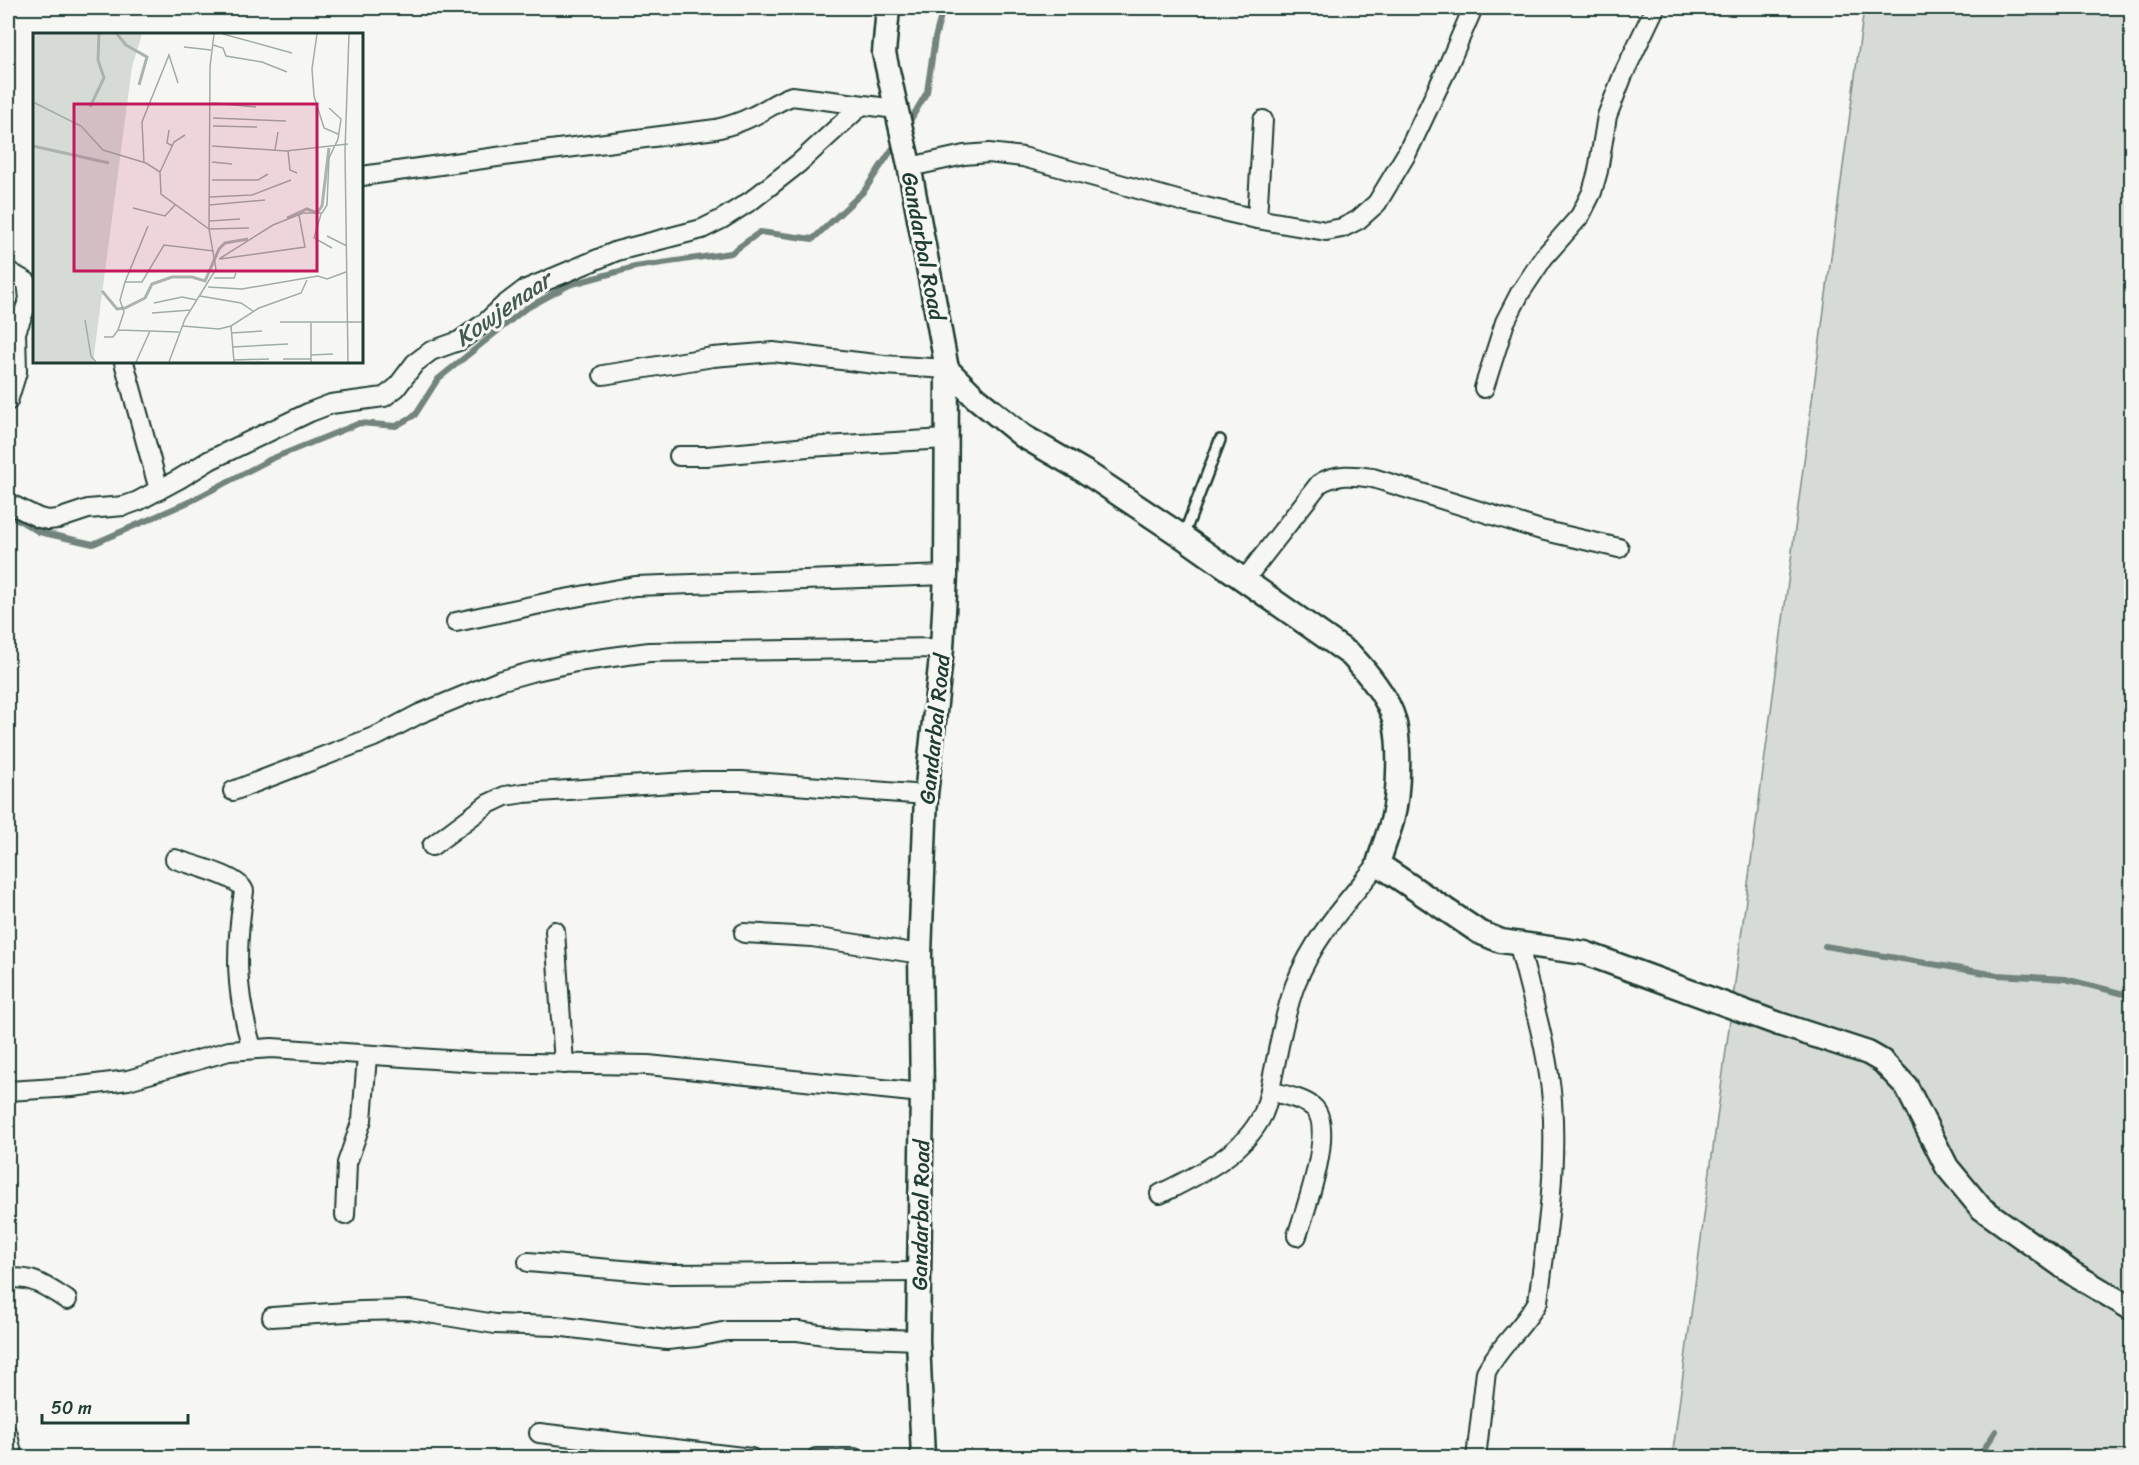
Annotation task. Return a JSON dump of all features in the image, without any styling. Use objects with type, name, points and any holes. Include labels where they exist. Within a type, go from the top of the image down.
[{"type":"street","name":"Gandarbal Road","points":[[888,8],[885,53],[947,369],[946,575],[942,648],[926,795],[920,954],[922,1093],[918,1340],[923,1458]]},
{"type":"street","points":[[909,166],[964,155],[989,153],[1023,157],[1188,203],[1257,219],[1326,231],[1342,228],[1358,220],[1377,203],[1407,153],[1473,8]]},
{"type":"street","points":[[1484,388],[1505,322],[1520,293],[1544,257],[1580,216],[1592,192],[1598,171],[1607,116],[1623,75],[1655,8]]},
{"type":"street","points":[[363,176],[716,129],[753,116],[792,96],[896,110]]},
{"type":"street","points":[[8,503],[48,520],[88,509],[124,506],[159,490],[210,460],[310,412],[331,404],[384,397],[396,388],[415,363],[431,351],[459,341],[524,290],[617,251],[702,229],[722,219],[752,200],[799,163],[861,105]]},
{"type":"street","points":[[1257,219],[1263,120]]},
{"type":"street","points":[[8,271],[27,282],[29,299],[16,332],[17,372],[8,401]]},
{"type":"street","points":[[603,375],[702,358],[773,352],[885,365],[947,369],[976,398],[1023,436],[1087,473],[1245,579],[1351,655],[1369,674],[1392,712],[1397,735],[1396,796],[1392,820],[1378,864],[1322,932],[1310,953],[1295,986],[1283,1025],[1263,1114],[1246,1137],[1208,1170],[1160,1194]]},
{"type":"street","points":[[124,363],[159,490]]},
{"type":"street","points":[[679,456],[946,439]]},
{"type":"street","points":[[1245,579],[1319,484],[1330,478],[1344,476],[1372,478],[1541,530],[1619,548]]},
{"type":"street","points":[[456,622],[635,586],[946,575]]},
{"type":"street","points":[[233,791],[379,735],[419,714],[499,681],[576,662],[649,652],[942,648]]},
{"type":"street","points":[[432,846],[488,804],[505,796],[524,793],[702,781],[742,781],[926,795]]},
{"type":"street","points":[[175,859],[232,879],[242,886],[244,891],[237,943],[237,965],[244,1021],[252,1048]]},
{"type":"street","points":[[1378,864],[1479,932],[1500,942],[1585,953],[1769,1021],[1860,1050],[1882,1061],[1906,1086],[1947,1167],[1981,1208],[2072,1273],[2132,1309]]},
{"type":"street","points":[[555,931],[564,1064]]},
{"type":"street","points":[[744,933],[812,937],[920,954]]},
{"type":"street","points":[[1476,1458],[1486,1372],[1491,1362],[1530,1316],[1538,1301],[1552,1189],[1552,1101],[1546,1058],[1519,945]]},
{"type":"street","points":[[8,1091],[72,1087],[128,1080],[229,1051],[252,1048],[477,1062],[648,1065],[922,1093]]},
{"type":"street","points":[[345,1215],[347,1163],[362,1120],[367,1056]]},
{"type":"street","points":[[1270,1091],[1314,1107],[1322,1123],[1321,1146],[1313,1184],[1297,1236]]},
{"type":"street","points":[[528,1262],[670,1274],[919,1272]]},
{"type":"street","points":[[8,1279],[23,1277],[38,1281],[67,1300]]},
{"type":"street","points":[[272,1317],[410,1310],[495,1324],[556,1326],[667,1340],[727,1331],[798,1331],[838,1337],[918,1340]]},
{"type":"street","points":[[539,1433],[751,1458]]},
{"type":"street","points":[[8,1434],[13,1458]]},
{"type":"street","points":[[816,1458],[854,1458]]},
{"type":"lane","points":[[1183,537],[1220,440]]},
{"type":"shaded area","points":[[1864,8],[2131,8],[2131,1457],[1672,1458]]},
{"type":"waterway","name":"Kowjenaar","points":[[907,126],[927,92],[935,38],[943,8]]},
{"type":"waterway","name":"Kowjenaar","points":[[8,514],[39,532],[93,544],[191,501],[271,459],[360,423],[396,426],[415,415],[438,379],[525,309],[569,285],[635,267],[731,253],[760,232],[813,239],[864,191],[897,142]]},
{"type":"waterway","points":[[1825,946],[1997,975],[2065,979],[2132,996]]},
{"type":"waterway","points":[[1978,1458],[1996,1431]]}]
